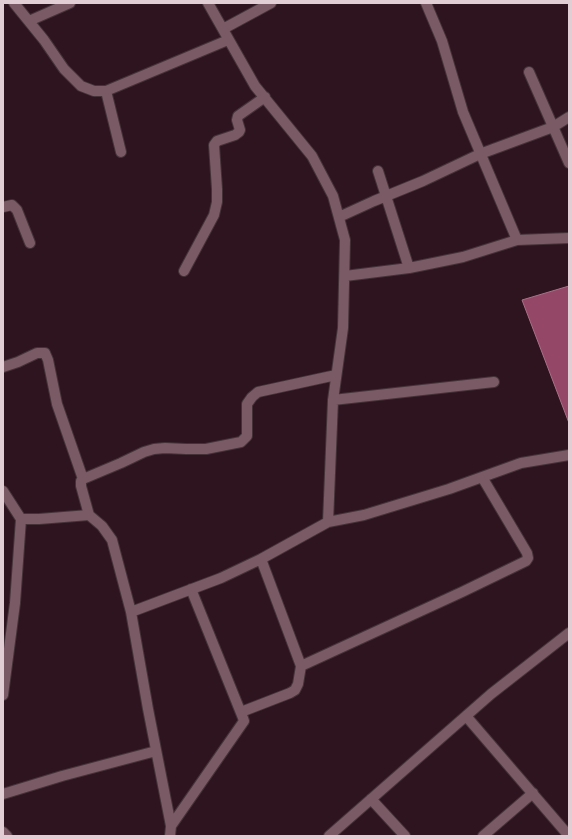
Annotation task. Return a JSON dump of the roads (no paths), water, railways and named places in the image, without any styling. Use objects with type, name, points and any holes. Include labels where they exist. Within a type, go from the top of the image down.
[{"type":"street","points":[[14,3],[64,69],[81,86],[94,91],[106,91],[228,40]]},
{"type":"street","points":[[29,21],[70,3]]},
{"type":"street","points":[[208,3],[255,86],[312,156],[334,196],[345,240],[343,328],[333,400],[328,522]]},
{"type":"street","points":[[223,29],[271,3]]},
{"type":"street","points":[[426,3],[442,41],[463,112],[517,240]]},
{"type":"street","points":[[528,72],[569,163]]},
{"type":"street","points":[[106,91],[121,152]]},
{"type":"street","points":[[184,271],[214,215],[217,202],[217,189],[214,144],[217,141],[237,134],[240,130],[237,120],[240,114],[265,97]]},
{"type":"street","points":[[339,218],[480,154],[553,127],[569,117]]},
{"type":"street","points":[[378,171],[409,268]]},
{"type":"street","points":[[3,206],[12,205],[17,210],[30,243]]},
{"type":"street","points":[[345,276],[409,268],[463,257],[517,240],[569,238]]},
{"type":"street","points":[[3,367],[37,353],[44,353],[48,360],[57,404],[83,479],[81,481],[81,486],[89,515],[102,526],[112,540],[131,612],[171,831]]},
{"type":"street","points":[[83,479],[154,449],[206,449],[241,442],[247,436],[247,404],[258,392],[336,375]]},
{"type":"street","points":[[333,400],[494,382]]},
{"type":"street","points":[[131,612],[221,578],[261,559],[328,522],[364,515],[522,463],[569,455]]},
{"type":"street","points":[[301,666],[526,561],[528,558],[527,553],[482,477]]},
{"type":"street","points":[[3,491],[22,519],[15,603],[7,639],[3,695]]},
{"type":"street","points":[[22,519],[89,515]]},
{"type":"street","points":[[241,712],[295,690],[298,684],[301,666],[261,559]]},
{"type":"street","points":[[171,831],[244,722],[191,589]]},
{"type":"street","points":[[329,836],[491,694],[569,633]]},
{"type":"street","points":[[466,716],[569,836]]},
{"type":"street","points":[[3,794],[62,776],[156,751]]},
{"type":"street","points":[[483,836],[533,793]]},
{"type":"street","points":[[371,799],[405,836]]},
{"type":"street","points":[[3,832],[7,836]]}]
